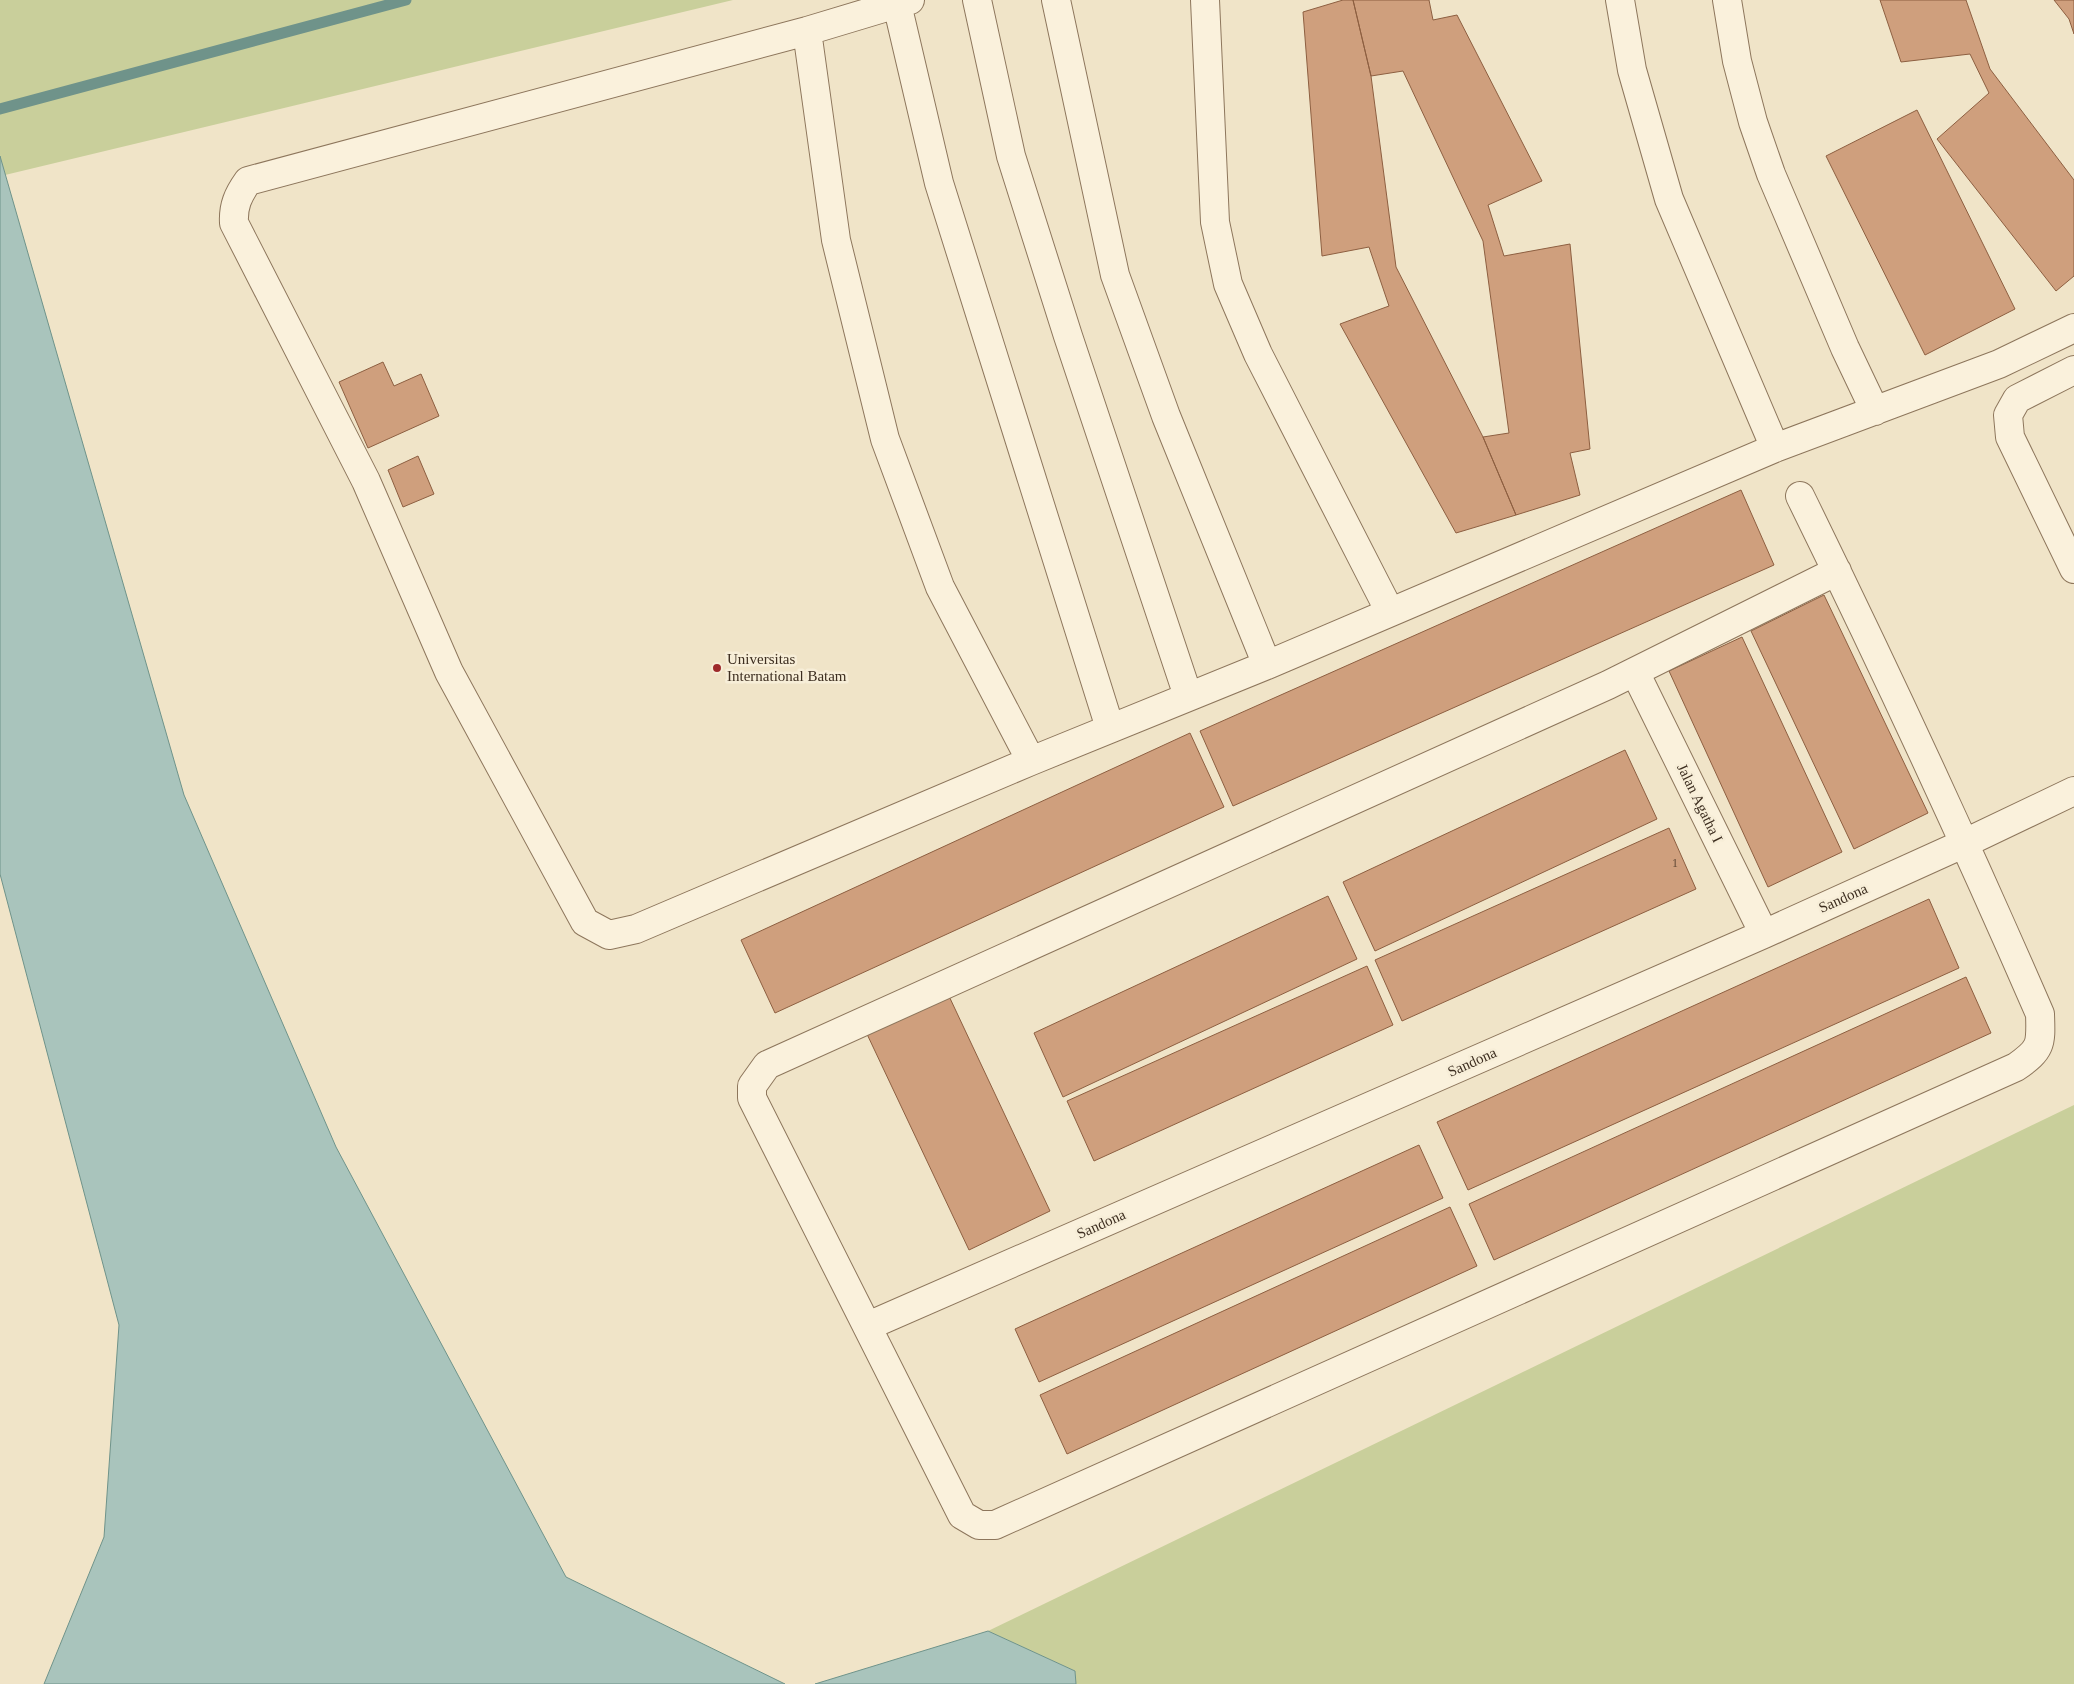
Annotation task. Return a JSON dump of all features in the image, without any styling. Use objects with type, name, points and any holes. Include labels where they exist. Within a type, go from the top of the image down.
[{"type":"street","points":[[977,0],[1011,156],[1068,336],[1188,696]]},
{"type":"street","points":[[1056,0],[1115,275],[1166,416],[1267,665]]},
{"type":"street","points":[[1205,0],[1215,222],[1228,284],[1258,354],[1390,612]]},
{"type":"street","points":[[1620,0],[1632,70],[1669,199],[1775,448]]},
{"type":"street","points":[[1727,0],[1737,61],[1753,122],[1771,174],[1874,411]]},
{"type":"street","points":[[1110,728],[939,183],[904,2],[807,31],[248,180],[236,200],[234,223],[366,481],[449,672],[585,922],[609,935],[636,928],[1110,728],[1267,665],[1775,448],[1999,364],[2074,328]]},
{"type":"street","points":[[807,31],[836,240],[885,439],[940,587],[1031,761]]},
{"type":"street","points":[[2074,370],[2016,399],[2008,415],[2010,437],[2074,569]]},
{"type":"street","points":[[1800,496],[1837,571],[1965,843],[2040,1014],[2041,1037],[2033,1055],[2016,1067],[995,1525],[979,1525],[962,1515],[752,1098],[752,1086],[766,1064],[1635,672],[1837,571]]},
{"type":"street","name":"Jalan Agatha I","points":[[1635,672],[1764,934]]},
{"type":"street","name":"Sandona","points":[[868,1326],[1764,934],[1965,843],[2074,791]]},
{"type":"green space","points":[[0,0],[733,0],[5,175],[0,156]]},
{"type":"green space","points":[[2074,1105],[2074,1684],[1076,1684],[1075,1671],[988,1631]]},
{"type":"water","points":[[0,156],[184,795],[336,1147],[566,1577],[785,1684],[44,1684],[104,1537],[119,1325],[0,874]]},
{"type":"water","points":[[988,1631],[1075,1671],[1076,1684],[815,1684]]},
{"type":"building","points":[[1343,0],[1353,0],[1371,76],[1396,267],[1483,437],[1516,515],[1456,533],[1340,324],[1389,306],[1369,247],[1322,256],[1303,12]]},
{"type":"building","points":[[1353,0],[1429,0],[1433,20],[1457,15],[1542,181],[1488,205],[1504,256],[1570,244],[1590,449],[1570,453],[1580,495],[1516,515],[1483,437],[1509,433],[1483,241],[1403,71],[1371,76]]},
{"type":"building","points":[[1880,0],[1966,0],[1990,69],[2074,180],[2074,276],[2056,291],[1937,139],[1989,93],[1970,54],[1901,62]]},
{"type":"building","points":[[2054,0],[2074,0],[2074,34],[2069,19]]},
{"type":"building","points":[[1917,110],[2015,309],[1925,355],[1826,156]]},
{"type":"building","points":[[383,362],[394,386],[421,374],[439,416],[368,448],[339,382]]},
{"type":"building","points":[[418,456],[434,494],[403,507],[388,470]]},
{"type":"building","points":[[1741,490],[1774,565],[1233,806],[1200,731]]},
{"type":"building","points":[[1824,595],[1928,813],[1854,849],[1751,631]]},
{"type":"building","points":[[1742,637],[1842,852],[1768,887],[1669,671]]},
{"type":"building","points":[[1190,733],[1224,807],[775,1013],[741,940]]},
{"type":"building","points":[[1625,750],[1657,819],[1375,951],[1343,882]]},
{"type":"building","points":[[1669,828],[1696,889],[1402,1021],[1375,960]]},
{"type":"building","points":[[1328,896],[1357,959],[1063,1097],[1034,1033]]},
{"type":"building","points":[[1929,899],[1959,968],[1468,1190],[1437,1122]]},
{"type":"building","points":[[1367,966],[1393,1025],[1094,1161],[1067,1101]]},
{"type":"building","points":[[1966,977],[1991,1033],[1494,1260],[1469,1204]]},
{"type":"building","points":[[948,994],[1050,1211],[969,1250],[866,1032]]},
{"type":"building","points":[[1419,1145],[1443,1198],[1039,1382],[1015,1329]]},
{"type":"building","points":[[1450,1207],[1477,1266],[1067,1454],[1040,1395]]},
{"type":"waterway","points":[[0,109],[406,0]]},
{"type":"place","name":"Universitas International Batam","points":[[717,668]]}]
